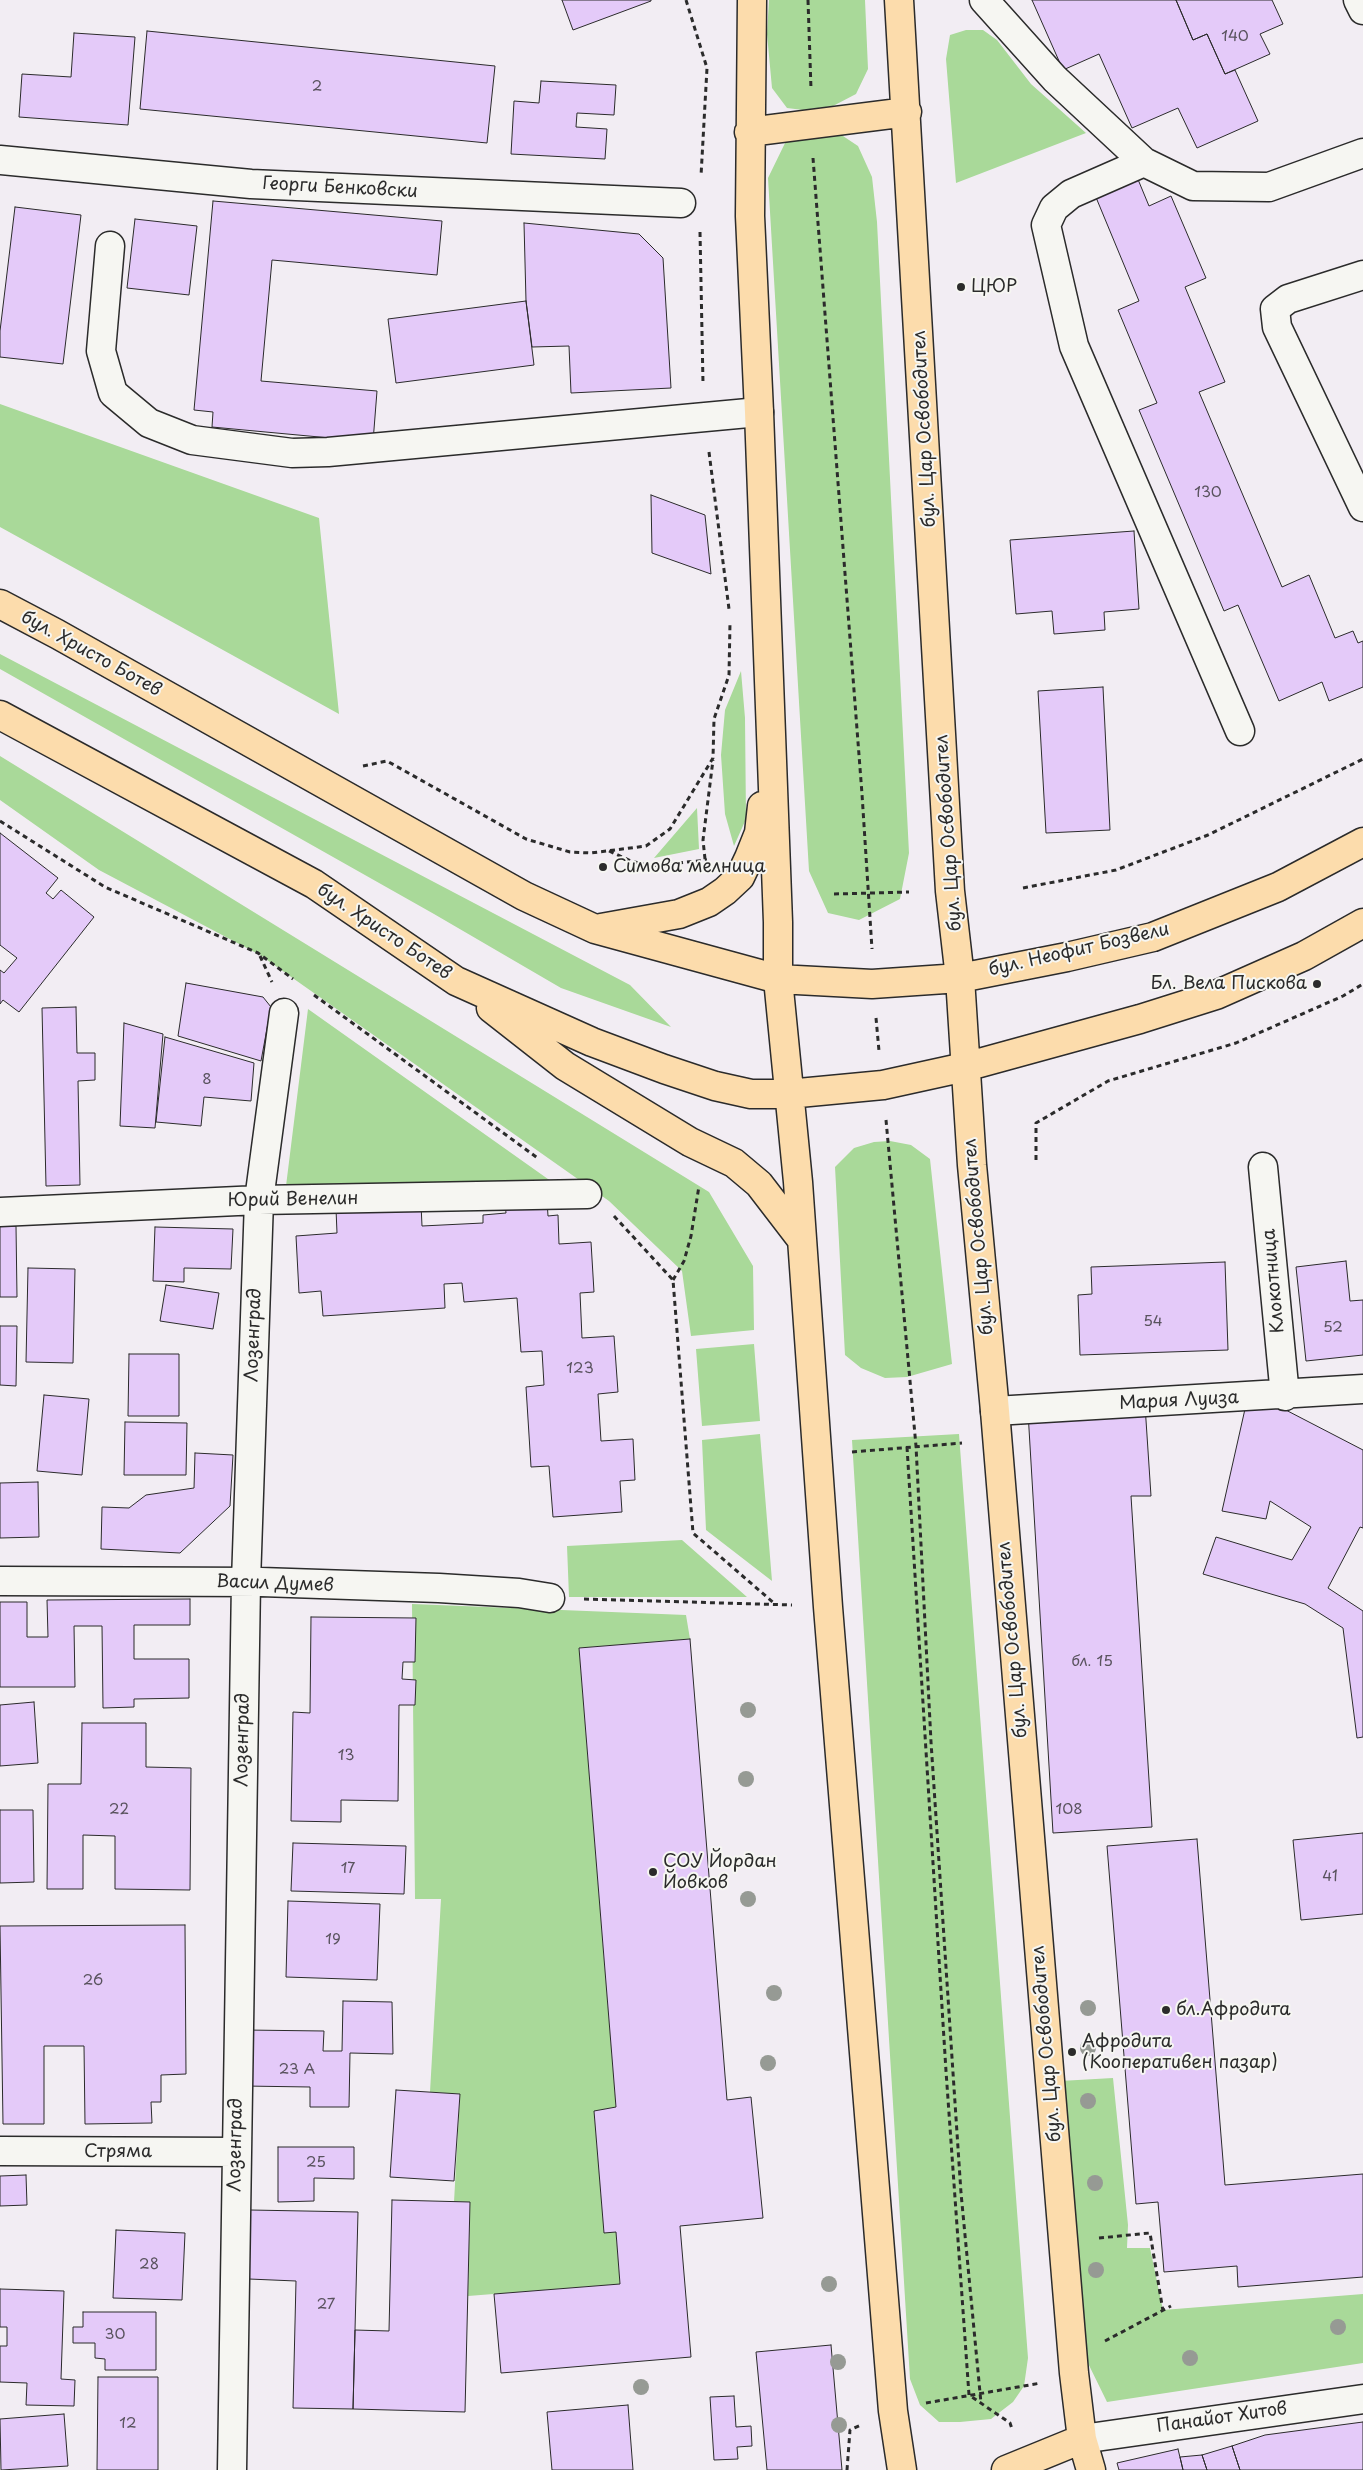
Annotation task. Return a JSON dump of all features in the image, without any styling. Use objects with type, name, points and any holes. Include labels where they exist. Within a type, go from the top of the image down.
[{"type":"main road","points":[[752,0],[749,132],[750,216],[760,412],[778,922],[778,979],[802,1240],[828,1608],[893,2411],[902,2470]]},
{"type":"main road","name":"бул. Цар Освободител","points":[[899,0],[907,112],[950,891],[960,978],[972,1165],[995,1411],[1074,2374],[1082,2439],[1091,2470]]},
{"type":"main road","points":[[749,132],[907,112]]},
{"type":"main road","name":"бул. Христо Ботев","points":[[0,604],[57,634],[524,896],[595,929],[778,979]]},
{"type":"main road","name":"бул. Христо Ботев","points":[[0,715],[314,884],[456,981],[592,1042],[664,1069],[715,1086],[751,1094],[788,1094]]},
{"type":"main road","points":[[595,929],[679,914],[709,902],[740,877],[759,832],[770,737]]},
{"type":"main road","name":"бул. Неофит Бозвели","points":[[778,979],[872,984],[960,978],[1027,966],[1153,937],[1278,887],[1363,842]]},
{"type":"main road","points":[[788,1094],[883,1085],[965,1067],[1140,1019],[1216,995],[1304,956],[1363,924]]},
{"type":"main road","points":[[456,981],[565,1066],[690,1142],[734,1163],[759,1184],[802,1240]]},
{"type":"main road","points":[[1006,2470],[1082,2439]]},
{"type":"street","points":[[984,0],[1055,79],[1144,162],[1192,186],[1269,187],[1363,153]]},
{"type":"street","points":[[1358,0],[1363,10]]},
{"type":"street","name":"Георги Бенковски","points":[[0,160],[251,184],[681,203]]},
{"type":"street","points":[[1144,162],[1070,194],[1054,208],[1046,225],[1074,346],[1240,731]]},
{"type":"street","points":[[110,246],[101,351],[113,393],[149,423],[192,440],[292,453],[328,452],[760,412]]},
{"type":"street","points":[[1363,275],[1288,299],[1275,309],[1277,327],[1363,507]]},
{"type":"street","name":"Лозенград","points":[[232,2470],[246,1582],[259,1200],[284,1012]]},
{"type":"street","name":"Клокотница","points":[[1263,1167],[1285,1396]]},
{"type":"street","name":"Юрий Венелин","points":[[0,1212],[259,1200],[587,1194]]},
{"type":"street","name":"Мария Луиза","points":[[995,1411],[1285,1396],[1363,1390]]},
{"type":"street","name":"Васил Думев","points":[[0,1581],[246,1582],[519,1592],[550,1598]]},
{"type":"street","name":"Стряма","points":[[0,2151],[236,2152]]},
{"type":"street","name":"Панайот Хитов","points":[[1082,2439],[1363,2399]]},
{"type":"path","points":[[686,0],[707,68],[701,184]]},
{"type":"path","points":[[808,0],[814,192],[869,894],[872,984],[916,1446],[932,1751],[961,2193],[981,2403]]},
{"type":"path","points":[[608,850],[631,861],[650,866],[706,859],[703,840],[713,758],[714,719],[729,675],[730,617],[704,416],[700,223]]},
{"type":"path","points":[[311,776],[387,761],[526,839],[570,852],[591,853],[646,846],[670,830],[713,758]]},
{"type":"path","points":[[1024,888],[1116,870],[1208,835],[1363,759]]},
{"type":"path","points":[[834,894],[910,892]]},
{"type":"path","points":[[1036,1160],[1036,1123],[1108,1081],[1236,1043],[1343,996],[1363,984]]},
{"type":"path","points":[[673,1280],[684,1261],[691,1236],[699,1186]]},
{"type":"path","points":[[890,1448],[997,1441]]},
{"type":"path","points":[[907,1447],[943,2032],[969,2395]]},
{"type":"path","points":[[550,1598],[828,1608]]},
{"type":"path","points":[[1092,2239],[1150,2234],[1162,2311]]},
{"type":"path","points":[[1101,2344],[1171,2306]]},
{"type":"path","points":[[937,2401],[1024,2386]]},
{"type":"path","points":[[969,2395],[1010,2423]]},
{"type":"green space","points":[[769,0],[865,0],[868,69],[856,94],[833,106],[803,110],[787,108],[772,88],[767,34]]},
{"type":"green space","points":[[966,30],[983,30],[997,40],[1031,84],[1086,133],[956,183],[946,59],[950,35]]},
{"type":"green space","points":[[837,132],[858,146],[872,177],[877,222],[909,853],[900,899],[859,920],[828,913],[809,871],[768,178],[787,139]]},
{"type":"green space","points":[[0,404],[319,518],[339,714],[0,527]]},
{"type":"green space","points":[[0,654],[630,985],[671,1027],[561,988],[434,914],[0,669]]},
{"type":"green space","points":[[741,671],[745,718],[746,819],[734,846],[725,814],[721,755],[725,710]]},
{"type":"green space","points":[[0,756],[709,1192],[753,1266],[754,1330],[691,1336],[682,1271],[609,1201],[260,955],[99,870],[0,800]]},
{"type":"green space","points":[[697,808],[699,849],[654,858]]},
{"type":"green space","points":[[308,1009],[555,1184],[286,1186]]},
{"type":"green space","points":[[890,1141],[911,1145],[930,1159],[952,1364],[907,1377],[885,1378],[861,1368],[845,1355],[835,1167],[854,1148],[874,1142]]},
{"type":"green space","points":[[754,1344],[760,1421],[702,1426],[696,1349]]},
{"type":"green space","points":[[760,1434],[772,1581],[706,1530],[702,1440]]},
{"type":"green space","points":[[959,1434],[1028,2358],[1024,2386],[1013,2402],[991,2419],[939,2422],[920,2405],[910,2379],[852,1440]]},
{"type":"green space","points":[[682,1540],[747,1597],[569,1597],[567,1546]]},
{"type":"green space","points":[[412,1604],[686,1615],[690,1639],[579,1648],[616,2107],[594,2111],[604,2232],[616,2232],[620,2284],[468,2296],[470,2202],[454,2202],[460,2094],[430,2092],[441,1899],[415,1899]]},
{"type":"green space","points":[[1113,2078],[1128,2225],[1127,2248],[1150,2248],[1163,2310],[1363,2294],[1363,2363],[1107,2402],[1083,2353],[1060,2081]]},
{"type":"building","points":[[562,0],[651,0],[651,1],[573,30]]},
{"type":"building","points":[[1032,0],[1176,0],[1193,40],[1207,34],[1225,74],[1235,70],[1258,121],[1197,148],[1178,108],[1132,128],[1099,54],[1063,70]]},
{"type":"building","points":[[1176,0],[1272,0],[1283,24],[1260,34],[1270,54],[1225,74],[1207,34],[1193,40]]},
{"type":"building","points":[[147,31],[495,66],[487,143],[140,109]]},
{"type":"building","points":[[74,33],[135,37],[128,125],[19,117],[22,74],[71,77]]},
{"type":"building","points":[[541,81],[616,85],[614,115],[577,113],[576,127],[607,129],[605,159],[511,154],[514,101],[539,103]]},
{"type":"building","points":[[1137,177],[1149,206],[1171,196],[1206,278],[1185,287],[1225,382],[1199,392],[1282,587],[1309,575],[1335,638],[1353,631],[1358,643],[1363,641],[1363,687],[1329,701],[1322,682],[1279,701],[1238,605],[1224,611],[1139,410],[1157,403],[1118,310],[1139,301],[1095,195]]},
{"type":"building","points":[[213,201],[442,221],[437,275],[272,260],[261,381],[377,391],[373,442],[212,427],[213,412],[194,410]]},
{"type":"building","points":[[15,207],[81,215],[63,364],[0,357],[0,331]]},
{"type":"building","points":[[135,219],[197,226],[189,295],[127,288]]},
{"type":"building","points":[[524,223],[639,234],[663,258],[671,388],[571,393],[569,346],[532,347],[526,301]]},
{"type":"building","points":[[526,301],[534,365],[396,383],[388,319]]},
{"type":"building","points":[[651,495],[705,515],[711,574],[652,553]]},
{"type":"building","points":[[1134,531],[1139,609],[1104,612],[1105,630],[1054,634],[1052,611],[1016,614],[1010,540]]},
{"type":"building","points":[[1103,687],[1110,830],[1046,833],[1038,691]]},
{"type":"building","points":[[0,833],[58,878],[46,893],[53,899],[61,890],[94,917],[19,1012],[3,1000],[0,1004],[0,970],[4,973],[17,958],[0,945]]},
{"type":"building","points":[[186,983],[263,997],[271,1007],[261,1061],[178,1036]]},
{"type":"building","points":[[76,1007],[77,1053],[95,1053],[95,1080],[78,1081],[80,1185],[46,1186],[42,1008]]},
{"type":"building","points":[[124,1023],[163,1034],[155,1128],[120,1126]]},
{"type":"building","points":[[165,1037],[254,1063],[251,1101],[204,1097],[201,1126],[156,1122]]},
{"type":"building","points":[[547,1200],[548,1216],[558,1215],[559,1244],[591,1242],[594,1292],[580,1293],[582,1338],[614,1336],[618,1392],[598,1394],[601,1441],[633,1439],[635,1480],[620,1481],[622,1512],[553,1517],[549,1466],[531,1467],[526,1387],[544,1385],[542,1351],[521,1352],[517,1298],[464,1302],[462,1283],[444,1284],[445,1308],[323,1316],[321,1291],[299,1293],[296,1236],[337,1233],[336,1209],[421,1204],[422,1226],[483,1223],[483,1215],[506,1213],[505,1202]]},
{"type":"building","points":[[0,1226],[16,1226],[17,1297],[0,1297]]},
{"type":"building","points":[[155,1227],[233,1229],[231,1269],[184,1268],[184,1282],[153,1281]]},
{"type":"building","points":[[1346,1261],[1350,1301],[1363,1300],[1363,1355],[1306,1361],[1296,1267]]},
{"type":"building","points":[[1225,1262],[1228,1350],[1080,1355],[1078,1295],[1092,1294],[1091,1267]]},
{"type":"building","points":[[28,1268],[75,1269],[73,1363],[26,1362]]},
{"type":"building","points":[[166,1285],[219,1293],[213,1329],[160,1321]]},
{"type":"building","points":[[0,1326],[17,1326],[16,1386],[0,1385]]},
{"type":"building","points":[[129,1354],[179,1354],[179,1416],[128,1416]]},
{"type":"building","points":[[44,1395],[89,1399],[82,1475],[37,1471]]},
{"type":"building","points":[[1145,1405],[1151,1496],[1131,1496],[1152,1827],[1053,1833],[1028,1412]]},
{"type":"building","points":[[1280,1407],[1363,1450],[1363,1528],[1360,1527],[1328,1588],[1363,1611],[1363,1737],[1357,1738],[1343,1628],[1305,1604],[1203,1574],[1216,1537],[1292,1560],[1311,1527],[1270,1501],[1266,1519],[1222,1511],[1245,1409]]},
{"type":"building","points":[[125,1422],[187,1423],[186,1475],[124,1475]]},
{"type":"building","points":[[195,1453],[233,1455],[230,1506],[180,1553],[101,1549],[102,1507],[129,1508],[146,1495],[194,1488]]},
{"type":"building","points":[[38,1482],[39,1537],[0,1538],[0,1483]]},
{"type":"building","points":[[190,1599],[190,1625],[134,1625],[134,1659],[189,1659],[189,1698],[134,1699],[134,1707],[103,1708],[102,1626],[74,1626],[75,1687],[0,1687],[0,1602],[27,1602],[27,1637],[48,1637],[47,1600]]},
{"type":"building","points":[[311,1617],[416,1618],[415,1662],[403,1662],[402,1679],[416,1680],[415,1705],[399,1705],[398,1801],[341,1800],[341,1822],[291,1821],[293,1712],[310,1713]]},
{"type":"building","name":"СОУ Йордан Йовков","points":[[690,1639],[727,2100],[751,2097],[763,2218],[680,2226],[691,2357],[501,2373],[494,2294],[620,2284],[616,2232],[604,2233],[594,2111],[616,2107],[579,1648]]},
{"type":"building","points":[[34,1702],[38,1763],[0,1766],[0,1705]]},
{"type":"building","points":[[82,1723],[146,1723],[146,1767],[191,1768],[190,1890],[115,1889],[115,1836],[83,1835],[83,1889],[47,1889],[48,1784],[81,1784]]},
{"type":"building","points":[[0,1810],[33,1810],[34,1882],[0,1883]]},
{"type":"building","points":[[1363,1833],[1363,1914],[1301,1920],[1293,1840]]},
{"type":"building","name":"бл.Афродита","points":[[1197,1839],[1225,2185],[1363,2174],[1363,2277],[1238,2287],[1237,2266],[1164,2272],[1158,2202],[1136,2204],[1107,1846]]},
{"type":"building","points":[[293,1843],[406,1846],[404,1894],[291,1891]]},
{"type":"building","points":[[288,1901],[380,1904],[377,1980],[286,1977]]},
{"type":"building","points":[[185,1925],[186,2074],[161,2075],[161,2102],[151,2102],[152,2123],[85,2124],[84,2046],[44,2046],[44,2124],[3,2124],[0,1926]]},
{"type":"building","points":[[343,2001],[392,2002],[393,2054],[350,2053],[349,2107],[310,2107],[310,2087],[244,2086],[245,2030],[324,2031],[323,2051],[342,2051]]},
{"type":"building","points":[[396,2090],[460,2094],[454,2181],[390,2177]]},
{"type":"building","points":[[278,2147],[354,2147],[354,2179],[314,2178],[314,2201],[278,2202]]},
{"type":"building","points":[[26,2175],[27,2205],[0,2206],[0,2176]]},
{"type":"building","points":[[392,2200],[470,2202],[465,2412],[353,2409],[355,2330],[389,2331]]},
{"type":"building","points":[[250,2210],[358,2212],[353,2409],[293,2408],[296,2281],[249,2279]]},
{"type":"building","points":[[116,2230],[185,2233],[182,2300],[113,2298]]},
{"type":"building","points":[[0,2289],[64,2291],[61,2379],[75,2380],[74,2406],[26,2405],[27,2383],[0,2382],[0,2346],[7,2346],[7,2327],[0,2327]]},
{"type":"building","points":[[83,2312],[156,2312],[156,2370],[105,2370],[105,2359],[95,2358],[95,2343],[73,2343],[73,2327],[83,2327]]},
{"type":"building","points":[[831,2345],[842,2470],[767,2470],[756,2352]]},
{"type":"building","points":[[98,2377],[158,2377],[158,2470],[97,2470]]},
{"type":"building","points":[[734,2396],[736,2427],[751,2426],[752,2446],[737,2447],[738,2459],[714,2460],[710,2397]]},
{"type":"building","points":[[628,2405],[633,2470],[552,2470],[547,2412]]},
{"type":"building","points":[[64,2414],[68,2466],[1,2470],[0,2419]]},
{"type":"building","points":[[1363,2422],[1363,2470],[1240,2470],[1232,2446],[1265,2435]]},
{"type":"building","points":[[1232,2446],[1240,2470],[1207,2470],[1202,2455]]},
{"type":"building","points":[[1178,2449],[1183,2470],[1119,2470],[1117,2463]]},
{"type":"building","points":[[1202,2455],[1207,2470],[1183,2470],[1180,2457]]},
{"type":"place","name":"ЦЮР","points":[[961,287]]},
{"type":"place","name":"Симова мелница","points":[[603,867]]},
{"type":"place","name":"Бл. Вела Пискова","points":[[1317,984]]},
{"type":"place","name":"СОУ Йордан Йовков","points":[[653,1872]]},
{"type":"place","name":"бл.Афродита","points":[[1166,2010]]},
{"type":"place","name":"Афродита (Кооперативен пазар)","points":[[1072,2052]]}]
